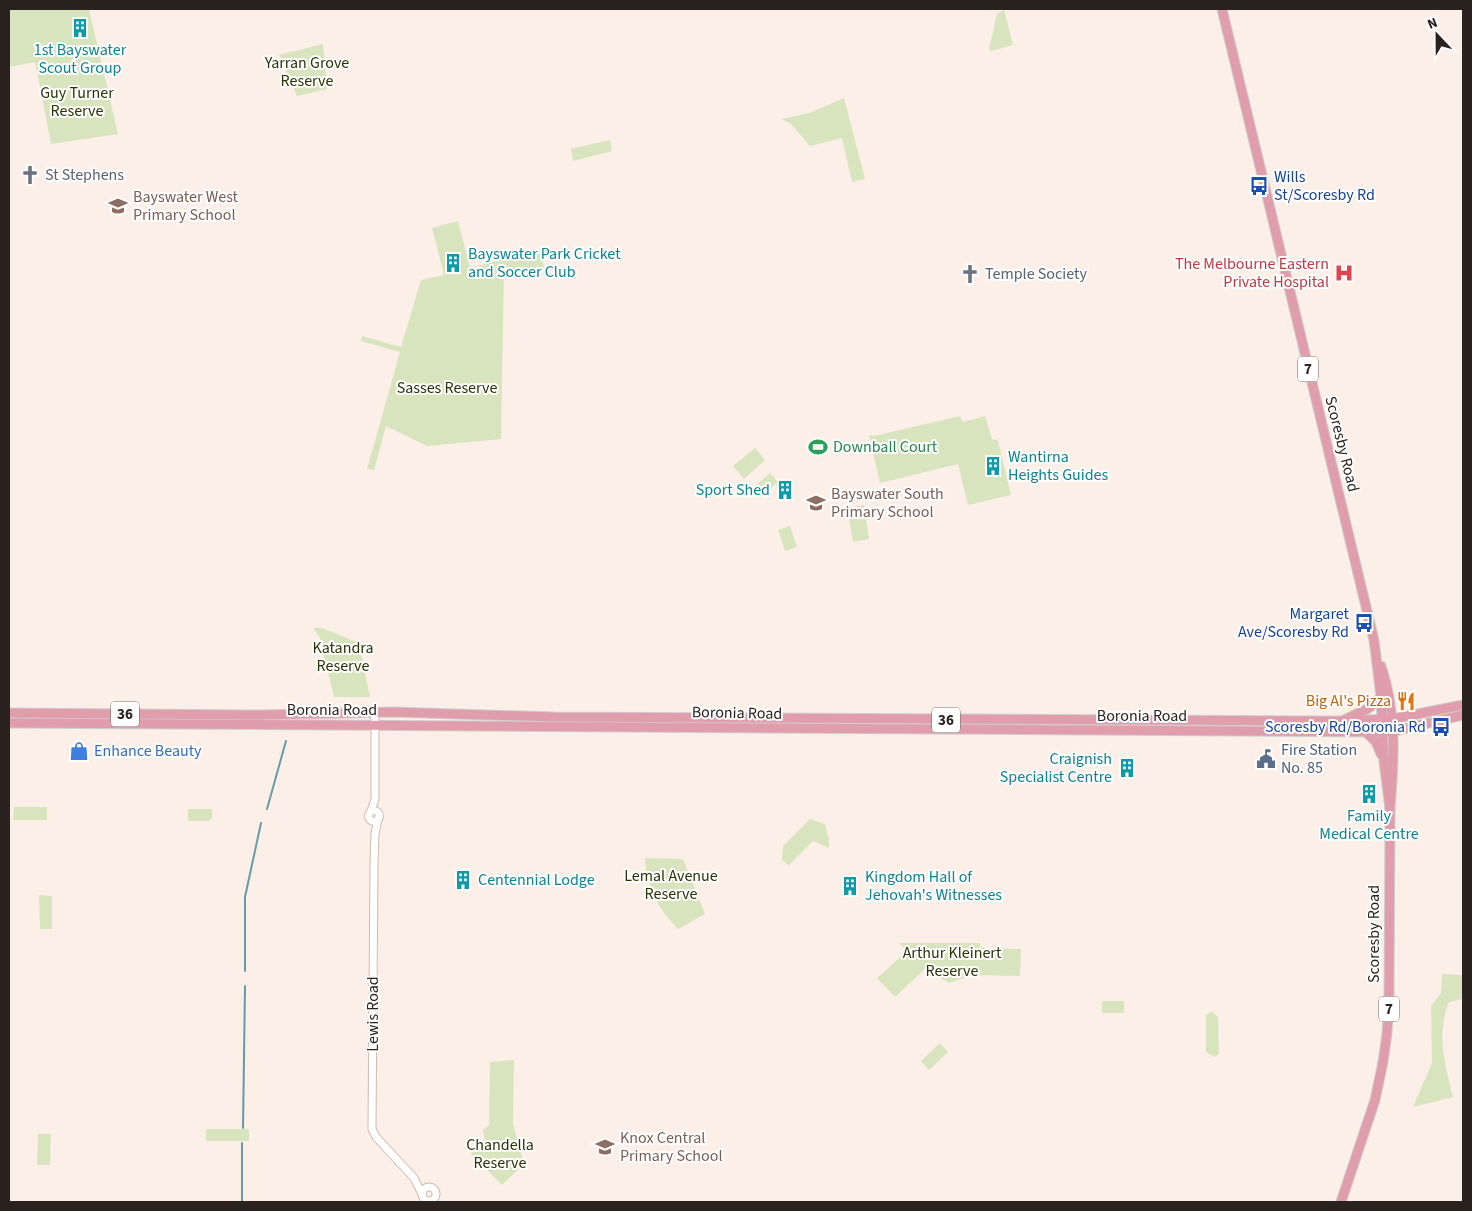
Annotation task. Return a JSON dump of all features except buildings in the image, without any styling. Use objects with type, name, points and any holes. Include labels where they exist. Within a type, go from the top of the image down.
[{"type":"main road","name":"Scoresby Road","points":[[1222,9],[1377,654],[1388,686],[1392,719],[1393,755],[1390,809],[1389,1002],[1387,1033],[1375,1100],[1341,1202]]},
{"type":"main road","name":"Scoresby Road","points":[[1377,654],[1384,762],[1390,809]]},
{"type":"main road","points":[[1342,720],[1365,711],[1381,697]]},
{"type":"main road","name":"Boronia Road","points":[[9,713],[260,715],[375,712],[554,717],[1382,720],[1463,705]]},
{"type":"main road","name":"Boronia Road","points":[[9,723],[1383,732],[1416,727],[1463,715]]},
{"type":"main road","points":[[1103,720],[1103,730]]},
{"type":"main road","points":[[1393,755],[1400,740],[1416,727]]},
{"type":"main road","points":[[1366,732],[1377,744],[1384,762]]},
{"type":"street","name":"Lewis Road","points":[[375,712],[372,1129],[376,1137],[414,1178],[425,1200]]},
{"type":"street","name":"Lewis Road","points":[[414,1178],[430,1186]]},
{"type":"street","points":[[437,1194],[434,1199],[425,1200],[424,1189],[430,1186],[434,1188],[437,1194],[440,1202]]},
{"type":"green space","name":"Guy Turner Reserve","points":[[9,9],[89,9],[118,134],[51,144],[35,62],[9,67]]},
{"type":"green space","points":[[1004,10],[1013,45],[991,51],[989,49],[997,14]]},
{"type":"green space","name":"Yarran Grove Reserve","points":[[323,44],[327,89],[297,96],[279,55]]},
{"type":"green space","points":[[844,98],[865,179],[852,182],[842,138],[810,146],[790,123],[781,119],[809,113]]},
{"type":"green space","points":[[610,140],[612,151],[573,161],[571,149]]},
{"type":"green space","name":"Sasses Reserve","points":[[458,221],[470,268],[540,250],[545,269],[504,270],[501,439],[427,446],[386,426],[374,470],[367,469],[400,352],[361,341],[362,336],[401,347],[421,280],[444,275],[432,228]]},
{"type":"green space","points":[[960,416],[963,422],[985,416],[992,439],[998,441],[1011,495],[968,505],[958,464],[880,483],[869,435],[874,436]]},
{"type":"green space","points":[[755,448],[765,460],[744,479],[733,466]]},
{"type":"green space","points":[[770,473],[778,482],[760,497],[752,489]]},
{"type":"green space","points":[[864,505],[869,539],[853,542],[847,508]]},
{"type":"green space","points":[[790,526],[797,547],[785,551],[778,530]]},
{"type":"green space","name":"Katandra Reserve","points":[[313,628],[323,628],[359,643],[370,697],[334,697],[319,636]]},
{"type":"green space","points":[[14,807],[47,807],[47,820],[13,820]]},
{"type":"green space","points":[[188,809],[212,809],[212,818],[209,821],[188,821]]},
{"type":"green space","points":[[810,819],[825,824],[829,848],[813,841],[789,865],[782,860],[783,846]]},
{"type":"green space","name":"Lemal Avenue Reserve","points":[[645,858],[683,859],[705,914],[678,929],[654,896],[648,878]]},
{"type":"green space","points":[[39,895],[52,896],[52,929],[40,929]]},
{"type":"green space","name":"Arthur Kleinert Reserve","points":[[899,943],[980,943],[980,948],[1021,949],[1020,976],[973,975],[949,983],[925,969],[895,997],[877,978],[907,951]]},
{"type":"green space","points":[[1442,974],[1462,975],[1463,999],[1449,1002],[1445,1014],[1442,1038],[1453,1097],[1413,1107],[1432,1063],[1431,1006],[1441,993]]},
{"type":"green space","points":[[1102,1001],[1124,1001],[1124,1013],[1102,1013]]},
{"type":"green space","points":[[1212,1011],[1218,1017],[1219,1054],[1215,1057],[1206,1052],[1206,1015]]},
{"type":"green space","points":[[940,1043],[948,1052],[929,1070],[921,1061]]},
{"type":"green space","name":"Chandella Reserve","points":[[514,1060],[513,1123],[524,1164],[502,1185],[471,1154],[485,1141],[483,1130],[489,1125],[490,1062]]},
{"type":"green space","points":[[206,1129],[249,1129],[249,1141],[206,1141]]},
{"type":"green space","points":[[38,1134],[51,1134],[50,1165],[37,1165]]},
{"type":"waterway","points":[[267,809],[286,741]]},
{"type":"waterway","points":[[245,971],[245,897],[261,823]]},
{"type":"waterway","points":[[243,1128],[245,986]]},
{"type":"waterway","points":[[242,1143],[242,1202]]},
{"type":"place","name":"1st Bayswater Scout Group","points":[[80,28]]},
{"type":"place","name":"St Stephens","points":[[30,175]]},
{"type":"place","name":"Wills St/Scoresby Rd","points":[[1259,186]]},
{"type":"place","name":"Bayswater West Primary School","points":[[118,206]]},
{"type":"place","name":"Bayswater Park Cricket and Soccer Club","points":[[453,263]]},
{"type":"place","name":"The Melbourne Eastern Private Hospital","points":[[1344,273]]},
{"type":"place","name":"Temple Society","points":[[970,274]]},
{"type":"place","name":"Downball Court","points":[[818,447]]},
{"type":"place","name":"Wantirna Heights Guides","points":[[993,466]]},
{"type":"place","name":"Sport Shed","points":[[785,490]]},
{"type":"place","name":"Bayswater South Primary School","points":[[816,503]]},
{"type":"place","name":"Margaret Ave/Scoresby Rd","points":[[1364,623]]},
{"type":"place","name":"Big Al's Pizza","points":[[1406,701]]},
{"type":"place","name":"Scoresby Rd/Boronia Rd","points":[[1441,727]]},
{"type":"place","name":"Enhance Beauty","points":[[79,751]]},
{"type":"place","name":"Fire Station No. 85","points":[[1266,759]]},
{"type":"place","name":"Craignish Specialist Centre","points":[[1127,768]]},
{"type":"place","name":"Family Medical Centre","points":[[1369,794]]},
{"type":"place","name":"Centennial Lodge","points":[[463,880]]},
{"type":"place","name":"Kingdom Hall of Jehovah's Witnesses","points":[[850,886]]},
{"type":"place","name":"Knox Central Primary School","points":[[605,1147]]}]
